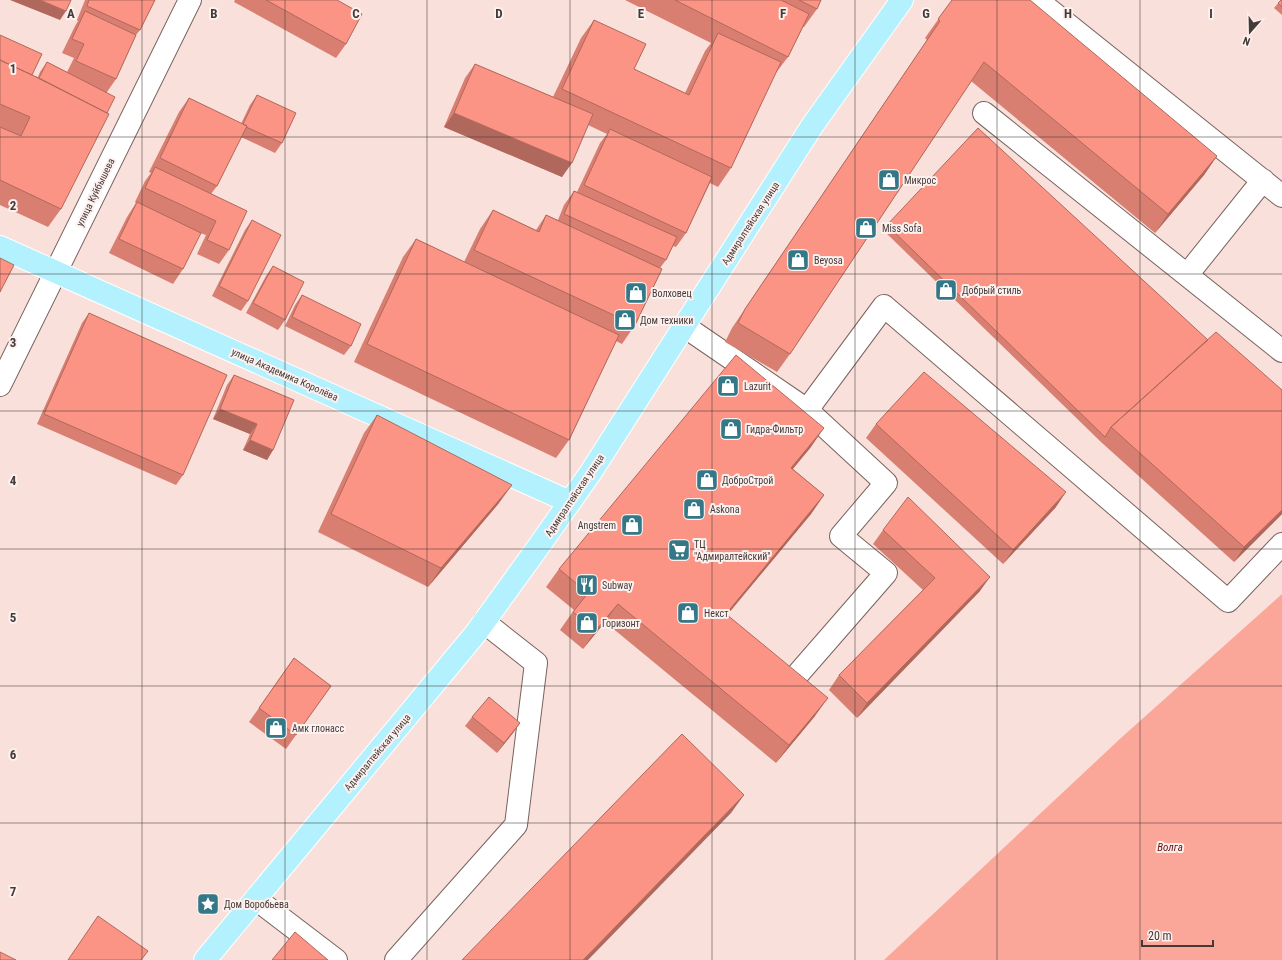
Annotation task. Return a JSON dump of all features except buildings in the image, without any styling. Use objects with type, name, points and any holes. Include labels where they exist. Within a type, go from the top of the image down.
[{"type":"main road","name":"Адмиралтейская улица","points":[[205,960],[484,622],[591,472],[812,126],[902,0]]},
{"type":"main road","name":"улица Академика Королёва","points":[[0,247],[570,502]]},
{"type":"street","name":"улица Куйбышева","points":[[0,385],[190,0]]},
{"type":"street","points":[[1037,0],[1282,196]]},
{"type":"street","points":[[984,113],[1282,351]]},
{"type":"street","points":[[1187,275],[1263,180]]},
{"type":"street","points":[[807,410],[884,306],[1228,601],[1282,544]]},
{"type":"street","points":[[684,326],[807,410],[886,483],[841,536],[886,573],[798,674]]},
{"type":"street","points":[[396,960],[516,825],[536,663],[484,622]]},
{"type":"street","points":[[256,899],[336,960]]},
{"type":"water","name":"Волга","points":[[1282,594],[1282,960],[884,960],[1122,737]]},
{"type":"place","name":"Микрос","points":[[889,180]]},
{"type":"place","name":"Miss Sofa","points":[[866,228]]},
{"type":"place","name":"Beyosa","points":[[798,260]]},
{"type":"place","name":"Добрый стиль","points":[[946,290]]},
{"type":"place","name":"Волховец","points":[[636,293]]},
{"type":"place","name":"Дом техники","points":[[625,320]]},
{"type":"place","name":"Lazurit","points":[[728,386]]},
{"type":"place","name":"Гидра-Фильтр","points":[[731,429]]},
{"type":"place","name":"ДоброСтрой","points":[[707,480]]},
{"type":"place","name":"Askona","points":[[694,509]]},
{"type":"place","name":"Angstrem","points":[[632,525]]},
{"type":"place","name":"ТЦ \"Адмиралтейский\"","points":[[679,550]]},
{"type":"place","name":"Subway","points":[[587,585]]},
{"type":"place","name":"Некст","points":[[688,613]]},
{"type":"place","name":"Горизонт","points":[[587,623]]},
{"type":"place","name":"Амк глонасс","points":[[276,728]]},
{"type":"place","name":"Дом Воробьева","points":[[208,904]]}]
